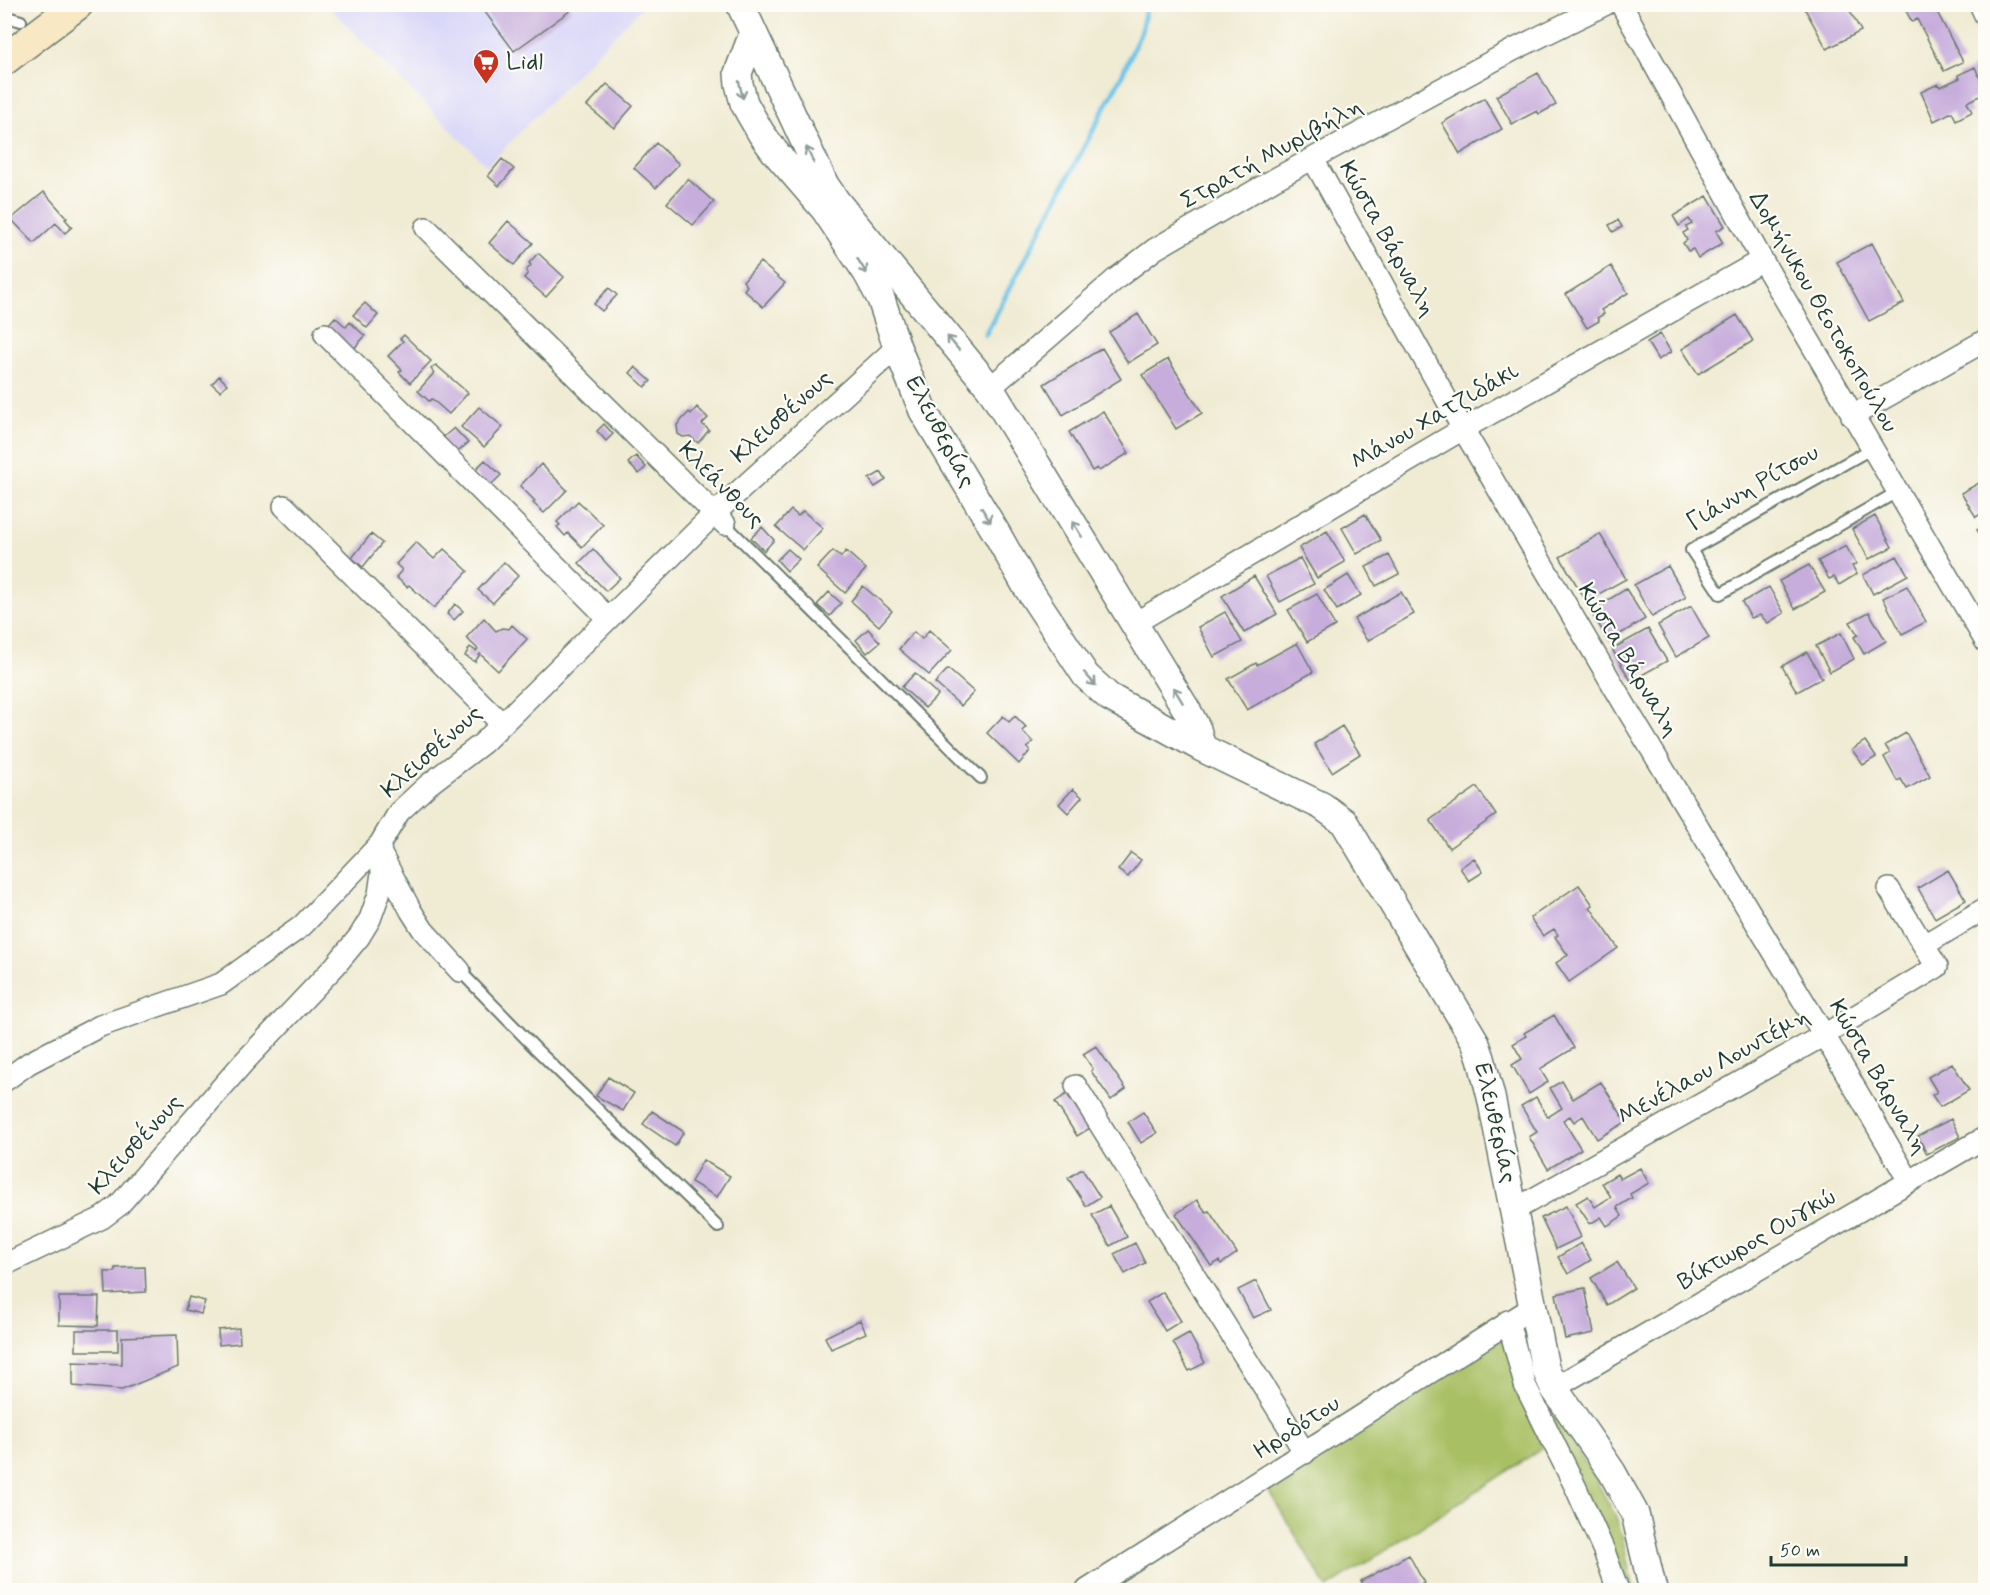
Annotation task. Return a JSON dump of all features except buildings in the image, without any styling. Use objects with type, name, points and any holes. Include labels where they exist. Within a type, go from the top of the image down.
[{"type":"main road","points":[[4,60],[78,4]]},
{"type":"street","name":"Στρατή Μυριβήλη","points":[[990,388],[1117,278],[1155,249],[1313,159],[1513,50],[1606,4]]},
{"type":"street","name":"Δομήνικου Θεοτοκοπούλου","points":[[1622,4],[1762,260],[1984,638]]},
{"type":"street","points":[[1980,4],[1986,17]]},
{"type":"street","name":"Ελευθερίας","points":[[748,15],[738,73],[744,103],[761,133],[825,210],[867,273],[884,306],[913,389],[937,437],[1025,584],[1086,676],[1109,697],[1202,748],[1322,806],[1344,822],[1478,1049],[1491,1097],[1515,1210],[1541,1356],[1554,1388],[1612,1472],[1635,1514],[1653,1590]]},
{"type":"street","name":"Ελευθερίας","points":[[748,15],[816,168],[830,193],[990,388],[1188,712],[1197,729],[1202,748]]},
{"type":"street","name":"Κώστα Βάρναλη","points":[[1313,159],[1463,429],[1629,714],[1824,1035],[1909,1181]]},
{"type":"street","name":"Κλεάνθους","points":[[426,228],[719,519]]},
{"type":"street","name":"Μάνου Χατζιδάκι","points":[[1135,623],[1463,429],[1762,260]]},
{"type":"street","points":[[325,334],[608,618]]},
{"type":"street","points":[[1852,416],[1986,340]]},
{"type":"street","name":"Κλεισθένους","points":[[4,1265],[102,1218],[118,1206],[243,1063],[335,966],[359,937],[370,919],[379,894],[382,873],[380,848],[399,812],[428,785],[476,749],[608,618],[719,519],[897,347]]},
{"type":"street","points":[[284,506],[502,724]]},
{"type":"street","points":[[4,1081],[29,1063],[100,1026],[221,984],[302,926],[380,848],[411,911],[423,930],[460,971]]},
{"type":"street","points":[[1889,889],[1923,945],[1986,908]]},
{"type":"street","name":"Μενέλαου Λουντέμη","points":[[1515,1210],[1824,1035],[1936,967],[1923,945]]},
{"type":"street","points":[[1076,1086],[1305,1453]]},
{"type":"street","name":"Βίκτωρος Ουγκώ","points":[[1554,1388],[1986,1137]]},
{"type":"street","name":"Ηροδότου","points":[[1087,1590],[1533,1307]]},
{"type":"street","points":[[1508,1321],[1525,1385],[1576,1488],[1604,1551],[1618,1590]]},
{"type":"lane","points":[[4,16],[21,21]]},
{"type":"lane","name":"Γιάννη Ρίτσου","points":[[1871,449],[1691,550],[1720,594],[1897,492]]},
{"type":"lane","name":"Κλεάνθους","points":[[719,519],[981,778]]},
{"type":"lane","points":[[460,971],[536,1049],[718,1227]]},
{"type":"shaded area","name":"Lidl","points":[[327,5],[644,5],[487,166]]},
{"type":"green space","points":[[1523,1330],[1533,1380],[1544,1401],[1592,1473],[1616,1517],[1623,1539],[1633,1590],[1626,1590],[1546,1418],[1516,1331]]},
{"type":"green space","points":[[1502,1336],[1543,1448],[1327,1588],[1267,1488]]},
{"type":"waterway","points":[[985,335],[1122,75],[1141,31],[1147,4]]},
{"type":"place","name":"Lidl","points":[[486,85]]}]
